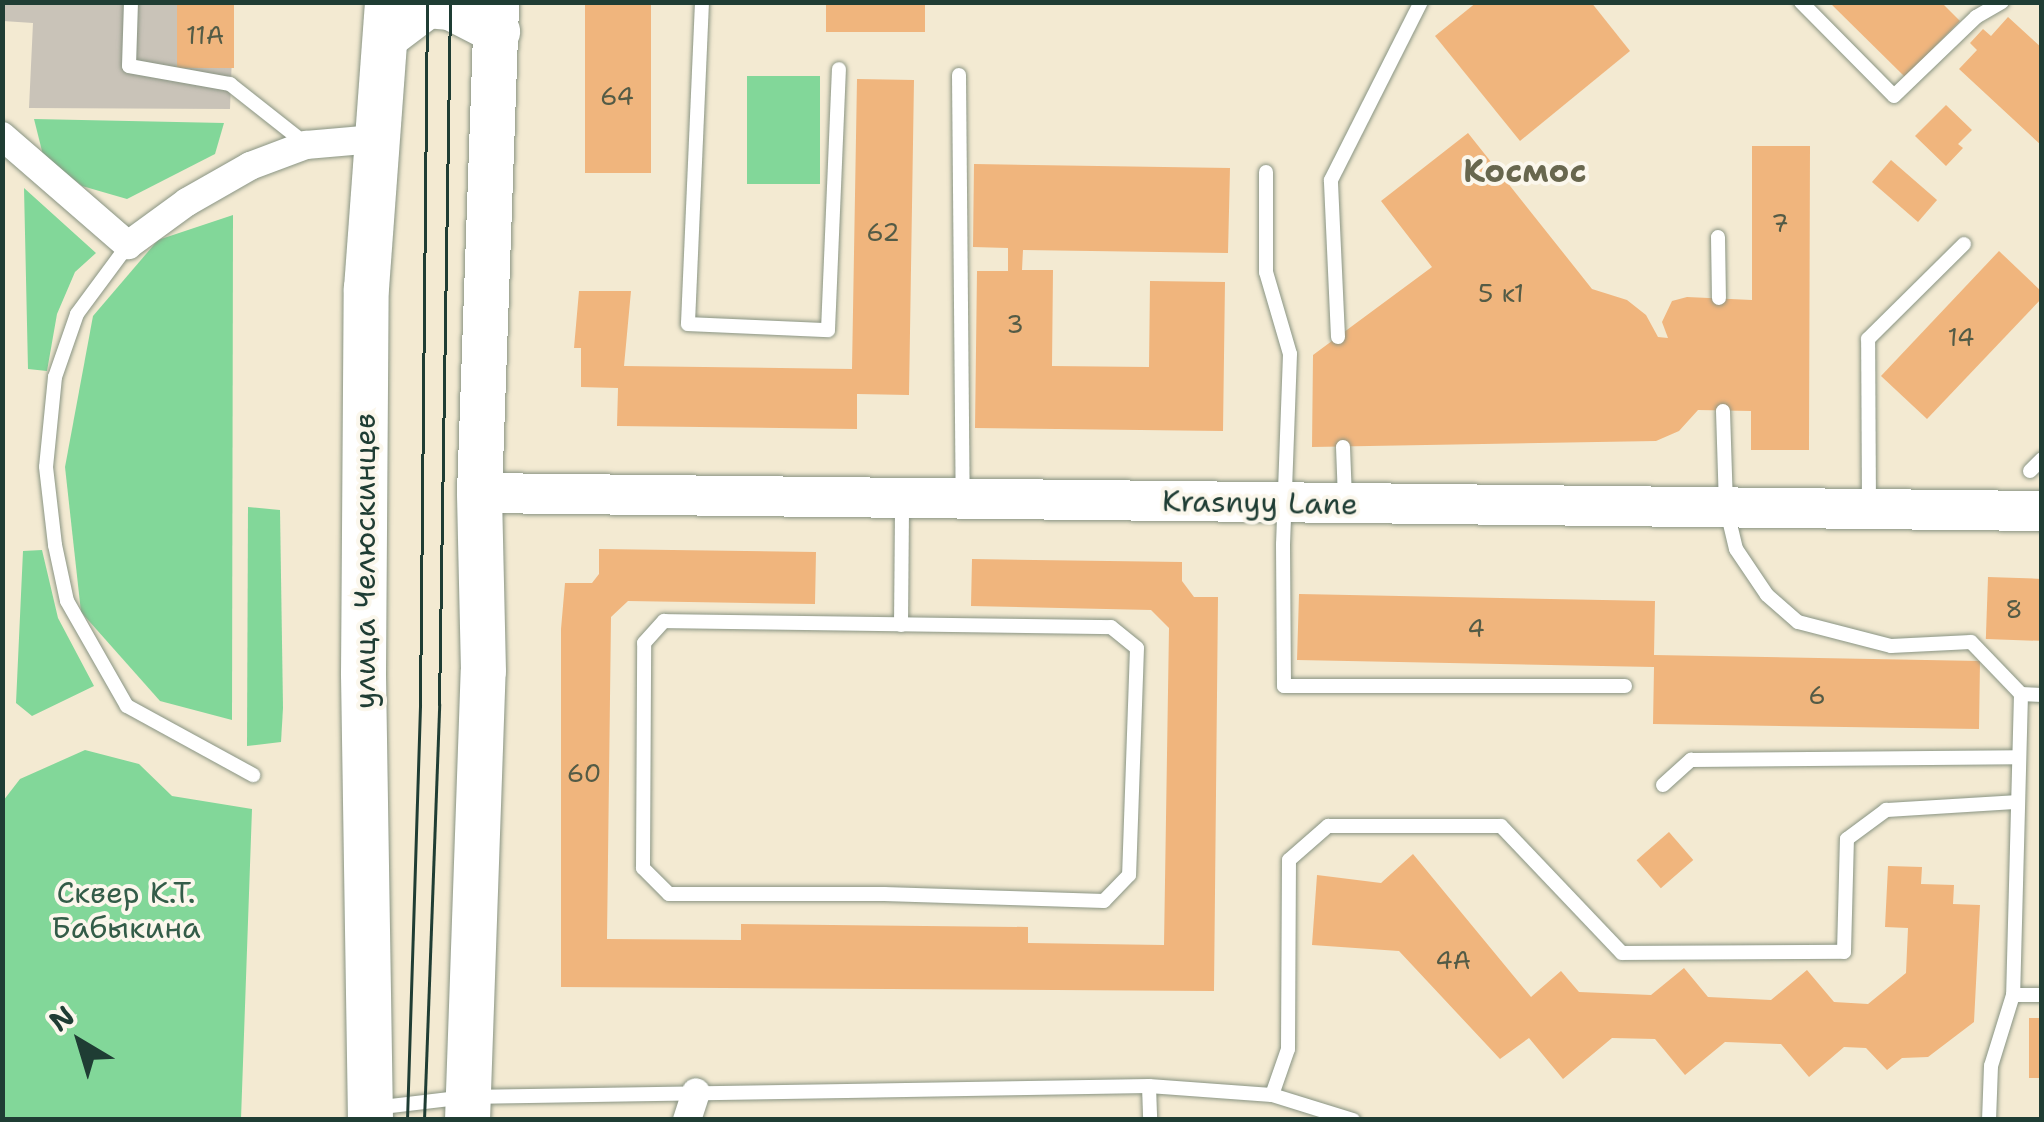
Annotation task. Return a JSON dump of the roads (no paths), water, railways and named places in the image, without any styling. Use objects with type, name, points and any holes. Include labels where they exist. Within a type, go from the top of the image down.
[{"type":"main road","points":[[387,19],[427,5],[497,16],[479,493],[483,670],[466,1108]]},
{"type":"main road","name":"улица Челюскинцев","points":[[370,1114],[364,654],[366,288],[387,19]]},
{"type":"street","points":[[2,136],[128,245],[187,202],[250,166],[306,145],[375,139]]},
{"type":"street","name":"Krasnyy Lane","points":[[479,493],[2042,512]]},
{"type":"lane","points":[[131,2],[129,66],[230,84],[306,145]]},
{"type":"lane","points":[[702,2],[688,324],[828,330],[839,69]]},
{"type":"lane","points":[[1338,337],[1331,180],[1421,2]]},
{"type":"lane","points":[[1802,2],[1894,96],[1976,18],[2002,2]]},
{"type":"lane","points":[[959,76],[962,500]]},
{"type":"lane","points":[[1266,172],[1266,272],[1290,354],[1284,503],[1284,686],[1625,686]]},
{"type":"lane","points":[[1718,237],[1720,298]]},
{"type":"lane","points":[[1869,509],[1868,339],[1964,244]]},
{"type":"lane","points":[[128,245],[77,314],[55,378],[46,467],[63,582],[68,601],[127,706],[253,775]]},
{"type":"lane","points":[[1722,411],[1726,507],[1736,548],[1766,595],[1798,622],[1890,646],[1971,642],[2021,694],[2042,695]]},
{"type":"lane","points":[[1343,447],[1345,504]]},
{"type":"lane","points":[[2030,471],[2042,459]]},
{"type":"lane","points":[[901,625],[902,500]]},
{"type":"lane","points":[[664,621],[901,625],[1111,627],[1137,648],[1129,875],[1104,901],[902,894],[669,894],[643,868],[644,643],[664,621]]},
{"type":"lane","points":[[1989,1120],[1992,1066],[2013,995],[2021,694]]},
{"type":"lane","points":[[1663,785],[1690,760],[2019,758]]},
{"type":"lane","points":[[1272,1094],[1288,1050],[1289,860],[1328,826],[1501,826],[1622,954],[1844,952],[1847,839],[1886,810],[2016,802]]},
{"type":"lane","points":[[2013,995],[2042,995]]},
{"type":"lane","points":[[370,1114],[466,1108],[691,1106],[1149,1086],[1272,1094],[1353,1120]]},
{"type":"lane","points":[[1149,1086],[1150,1120]]},
{"type":"tram line","points":[[407,1120],[420,706],[427,2]]},
{"type":"tram line","points":[[424,1120],[439,705],[450,2]]},
{"type":"district","name":"Космос","points":[[1525,171]]},
{"type":"park label","name":"Сквер К.Т. Бабыкина","points":[[126,910]]}]
